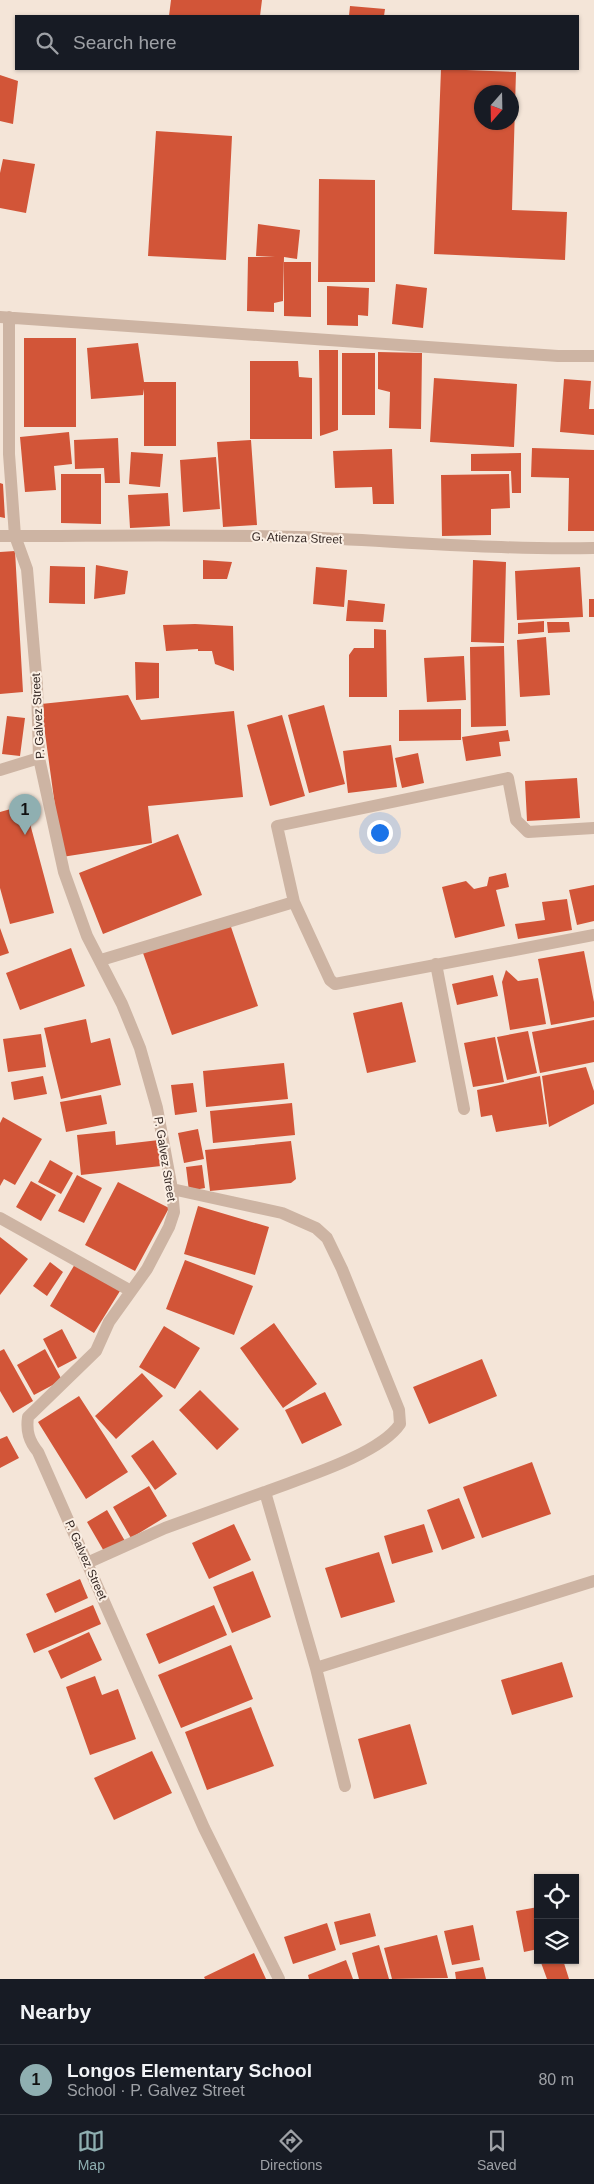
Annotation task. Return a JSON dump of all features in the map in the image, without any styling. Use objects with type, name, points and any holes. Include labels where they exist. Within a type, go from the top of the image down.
[{"type":"street","points":[[5,317],[548,355],[594,356]]},
{"type":"street","name":"P. Galvez Street","points":[[5,317],[9,454],[15,536],[27,569],[37,686],[39,758],[64,872],[87,936],[122,1004],[140,1048],[156,1108],[172,1189],[174,1212],[169,1227],[147,1269],[109,1322],[96,1351],[28,1417],[26,1428],[204,1828],[279,1979]]},
{"type":"street","name":"G. Atienza Street","points":[[0,536],[53,534],[297,537],[549,549],[594,548]]},
{"type":"street","points":[[0,770],[39,758]]},
{"type":"street","points":[[594,828],[528,832],[516,820],[508,778],[277,826],[294,902],[330,980],[335,984],[594,935]]},
{"type":"street","points":[[101,960],[294,902]]},
{"type":"street","points":[[436,964],[464,1109]]},
{"type":"street","points":[[87,1563],[165,1528],[265,1492],[361,1454],[394,1433],[400,1424],[399,1410],[342,1269],[326,1238],[316,1228],[282,1213],[172,1189]]},
{"type":"street","points":[[0,1218],[131,1292]]},
{"type":"street","points":[[265,1492],[316,1668],[345,1786]]},
{"type":"street","points":[[316,1668],[594,1581]]},
{"type":"building","points":[[171,0],[262,0],[260,15],[169,15]]},
{"type":"building","points":[[350,6],[385,9],[384,15],[349,15]]},
{"type":"building","points":[[441,70],[516,72],[516,85],[474,85],[474,130],[514,130],[512,210],[567,212],[565,260],[434,254]]},
{"type":"building","points":[[0,75],[18,81],[13,124],[0,121]]},
{"type":"building","points":[[156,131],[232,136],[226,260],[148,256]]},
{"type":"building","points":[[3,159],[35,164],[26,213],[0,208],[0,173]]},
{"type":"building","points":[[319,179],[375,180],[375,282],[318,282]]},
{"type":"building","points":[[258,224],[300,230],[297,259],[284,257],[283,301],[274,303],[274,312],[247,311],[248,257],[275,257],[256,256]]},
{"type":"building","points":[[284,262],[311,262],[311,317],[284,316]]},
{"type":"building","points":[[396,284],[427,288],[423,328],[392,324]]},
{"type":"building","points":[[327,286],[369,288],[368,316],[358,315],[358,326],[327,325]]},
{"type":"building","points":[[24,338],[76,338],[76,427],[24,427]]},
{"type":"building","points":[[138,343],[144,382],[176,382],[176,446],[144,446],[144,389],[143,395],[91,399],[87,348]]},
{"type":"building","points":[[319,350],[338,350],[338,430],[320,436]]},
{"type":"building","points":[[378,352],[422,353],[421,429],[389,428],[390,392],[378,389]]},
{"type":"building","points":[[342,353],[375,353],[375,415],[342,415]]},
{"type":"building","points":[[250,361],[298,361],[299,377],[312,378],[312,439],[250,439]]},
{"type":"building","points":[[434,378],[517,384],[514,447],[430,442]]},
{"type":"building","points":[[564,379],[591,381],[589,409],[594,409],[594,435],[560,432]]},
{"type":"building","points":[[69,432],[72,464],[54,466],[56,490],[25,492],[20,437]]},
{"type":"building","points":[[118,438],[120,483],[105,483],[104,468],[75,469],[74,440]]},
{"type":"building","points":[[251,440],[257,525],[223,527],[217,442]]},
{"type":"building","points":[[532,448],[594,450],[594,531],[568,531],[569,478],[531,477]]},
{"type":"building","points":[[392,449],[394,504],[373,504],[372,487],[335,488],[333,451]]},
{"type":"building","points":[[131,452],[163,454],[160,487],[129,484]]},
{"type":"building","points":[[521,453],[521,493],[512,493],[511,471],[471,471],[471,454]]},
{"type":"building","points":[[216,457],[220,509],[183,512],[180,460]]},
{"type":"building","points":[[61,474],[101,474],[101,524],[61,523]]},
{"type":"building","points":[[509,474],[510,508],[491,509],[491,535],[442,536],[441,475]]},
{"type":"building","points":[[0,483],[3,484],[5,518],[0,517]]},
{"type":"building","points":[[168,493],[170,526],[130,528],[128,495]]},
{"type":"building","points":[[15,551],[23,692],[0,694],[0,552]]},
{"type":"building","points":[[203,560],[232,562],[227,579],[203,579]]},
{"type":"building","points":[[473,560],[506,562],[504,643],[471,642]]},
{"type":"building","points":[[96,565],[128,571],[125,594],[94,599]]},
{"type":"building","points":[[50,566],[85,567],[85,604],[49,603]]},
{"type":"building","points":[[316,567],[347,570],[344,607],[313,604]]},
{"type":"building","points":[[580,567],[583,617],[517,620],[515,571]]},
{"type":"building","points":[[589,599],[594,599],[594,617],[589,617]]},
{"type":"building","points":[[348,600],[385,604],[383,622],[346,621]]},
{"type":"building","points":[[544,621],[544,632],[518,634],[518,623]]},
{"type":"building","points":[[547,622],[569,622],[570,632],[548,633]]},
{"type":"building","points":[[163,625],[233,626],[234,671],[215,664],[212,651],[198,651],[198,649],[166,651]]},
{"type":"building","points":[[374,629],[386,630],[387,697],[349,697],[349,655],[354,648],[374,648]]},
{"type":"building","points":[[546,637],[550,695],[520,697],[517,640]]},
{"type":"building","points":[[504,646],[506,726],[471,727],[470,647]]},
{"type":"building","points":[[464,656],[466,700],[427,702],[424,658]]},
{"type":"building","points":[[135,662],[159,663],[159,698],[136,700]]},
{"type":"building","points":[[128,695],[141,720],[234,711],[243,797],[148,806],[152,843],[62,857],[41,704]]},
{"type":"building","points":[[324,705],[345,784],[309,793],[288,715]]},
{"type":"building","points":[[461,709],[461,740],[399,741],[399,710]]},
{"type":"building","points":[[282,715],[305,796],[270,806],[247,725]]},
{"type":"building","points":[[7,716],[25,718],[20,756],[2,754]]},
{"type":"building","points":[[508,730],[510,741],[499,742],[501,756],[466,761],[462,737]]},
{"type":"building","points":[[391,745],[397,787],[348,793],[343,751]]},
{"type":"building","points":[[418,753],[424,783],[402,788],[395,758]]},
{"type":"building","points":[[577,778],[580,818],[527,821],[525,781]]},
{"type":"building","points":[[25,805],[54,913],[10,924],[0,888],[0,812]]},
{"type":"building","points":[[178,834],[202,895],[103,934],[79,873]]},
{"type":"building","points":[[506,873],[509,887],[496,890],[505,926],[455,938],[442,887],[466,881],[474,889],[487,886],[489,877]]},
{"type":"building","points":[[594,885],[594,921],[577,925],[569,890]]},
{"type":"building","points":[[567,899],[572,930],[518,939],[515,924],[545,920],[542,902]]},
{"type":"building","points":[[230,924],[258,1006],[172,1035],[143,953]]},
{"type":"building","points":[[0,928],[9,953],[0,956]]},
{"type":"building","points":[[71,948],[85,986],[20,1010],[6,973]]},
{"type":"building","points":[[584,951],[594,1002],[594,1017],[551,1025],[538,959]]},
{"type":"building","points":[[506,970],[518,981],[538,978],[546,1024],[510,1030],[502,982]]},
{"type":"building","points":[[493,975],[498,996],[457,1005],[452,984]]},
{"type":"building","points":[[402,1002],[416,1062],[367,1073],[353,1013]]},
{"type":"building","points":[[86,1019],[91,1043],[110,1038],[121,1085],[61,1099],[44,1028]]},
{"type":"building","points":[[594,1020],[594,1062],[540,1073],[532,1032]]},
{"type":"building","points":[[528,1031],[537,1073],[507,1080],[497,1037]]},
{"type":"building","points":[[41,1034],[46,1067],[8,1072],[3,1039]]},
{"type":"building","points":[[495,1037],[504,1082],[473,1087],[464,1043]]},
{"type":"building","points":[[284,1063],[288,1099],[206,1107],[203,1071]]},
{"type":"building","points":[[586,1067],[594,1091],[594,1104],[549,1127],[542,1076]]},
{"type":"building","points":[[43,1076],[47,1094],[14,1100],[11,1082]]},
{"type":"building","points":[[540,1076],[547,1124],[496,1132],[492,1115],[481,1117],[477,1090]]},
{"type":"building","points":[[193,1083],[197,1112],[175,1115],[171,1085]]},
{"type":"building","points":[[101,1095],[107,1124],[66,1132],[60,1102]]},
{"type":"building","points":[[292,1103],[295,1135],[213,1143],[210,1111]]},
{"type":"building","points":[[3,1117],[42,1139],[15,1185],[4,1179],[0,1186],[0,1123]]},
{"type":"building","points":[[198,1129],[204,1159],[184,1163],[178,1133]]},
{"type":"building","points":[[115,1131],[116,1145],[159,1140],[161,1166],[81,1175],[77,1135]]},
{"type":"building","points":[[291,1141],[296,1179],[291,1183],[210,1191],[205,1150]]},
{"type":"building","points":[[50,1160],[73,1173],[61,1194],[38,1182]]},
{"type":"building","points":[[202,1165],[205,1188],[189,1191],[186,1167]]},
{"type":"building","points":[[77,1175],[102,1188],[84,1223],[58,1211]]},
{"type":"building","points":[[31,1181],[56,1195],[41,1221],[16,1207]]},
{"type":"building","points":[[118,1182],[169,1208],[135,1271],[85,1245]]},
{"type":"building","points":[[198,1206],[269,1227],[255,1275],[184,1254]]},
{"type":"building","points":[[0,1237],[28,1259],[0,1295]]},
{"type":"building","points":[[185,1260],[253,1286],[234,1335],[166,1309]]},
{"type":"building","points":[[50,1262],[63,1272],[47,1296],[33,1286]]},
{"type":"building","points":[[75,1264],[120,1291],[94,1333],[50,1306]]},
{"type":"building","points":[[274,1323],[317,1384],[283,1408],[240,1348]]},
{"type":"building","points":[[164,1326],[200,1348],[175,1389],[139,1367]]},
{"type":"building","points":[[62,1329],[77,1358],[58,1368],[43,1339]]},
{"type":"building","points":[[4,1349],[33,1401],[13,1413],[0,1391],[0,1351]]},
{"type":"building","points":[[45,1349],[62,1380],[34,1395],[17,1365]]},
{"type":"building","points":[[482,1359],[497,1396],[429,1424],[413,1387]]},
{"type":"building","points":[[142,1373],[163,1396],[116,1439],[95,1416]]},
{"type":"building","points":[[200,1390],[239,1429],[217,1450],[179,1410]]},
{"type":"building","points":[[325,1392],[342,1425],[302,1444],[285,1410]]},
{"type":"building","points":[[79,1396],[128,1472],[86,1499],[38,1422]]},
{"type":"building","points":[[7,1436],[19,1458],[0,1468],[0,1439]]},
{"type":"building","points":[[153,1440],[177,1474],[155,1490],[131,1456]]},
{"type":"building","points":[[532,1462],[551,1514],[482,1538],[463,1487]]},
{"type":"building","points":[[149,1486],[167,1516],[131,1538],[113,1507]]},
{"type":"building","points":[[459,1498],[475,1538],[442,1550],[427,1510]]},
{"type":"building","points":[[107,1510],[125,1541],[105,1553],[87,1522]]},
{"type":"building","points":[[234,1524],[251,1560],[209,1579],[192,1543]]},
{"type":"building","points":[[424,1524],[433,1552],[392,1564],[384,1536]]},
{"type":"building","points":[[379,1552],[395,1602],[341,1618],[325,1568]]},
{"type":"building","points":[[253,1571],[271,1617],[232,1633],[213,1587]]},
{"type":"building","points":[[80,1579],[88,1598],[55,1613],[46,1594]]},
{"type":"building","points":[[93,1605],[101,1624],[34,1653],[26,1634]]},
{"type":"building","points":[[214,1605],[227,1635],[159,1664],[146,1634]]},
{"type":"building","points":[[89,1632],[102,1660],[61,1679],[48,1651]]},
{"type":"building","points":[[231,1645],[253,1699],[181,1728],[158,1675]]},
{"type":"building","points":[[562,1662],[573,1697],[512,1715],[501,1680]]},
{"type":"building","points":[[95,1676],[102,1695],[118,1689],[136,1739],[90,1755],[66,1687]]},
{"type":"building","points":[[251,1707],[274,1766],[207,1790],[185,1732]]},
{"type":"building","points":[[410,1724],[427,1784],[374,1799],[358,1739]]},
{"type":"building","points":[[152,1751],[172,1793],[114,1820],[94,1778]]},
{"type":"building","points":[[534,1908],[534,1950],[524,1952],[516,1911]]},
{"type":"building","points":[[370,1913],[376,1936],[340,1945],[334,1922]]},
{"type":"building","points":[[327,1923],[336,1950],[293,1964],[284,1937]]},
{"type":"building","points":[[473,1925],[480,1960],[452,1965],[444,1931]]},
{"type":"building","points":[[437,1935],[448,1978],[392,1979],[384,1948]]},
{"type":"building","points":[[379,1945],[389,1979],[359,1979],[352,1953]]},
{"type":"building","points":[[254,1953],[266,1979],[205,1979],[204,1977]]},
{"type":"building","points":[[346,1960],[353,1979],[309,1979],[308,1975]]},
{"type":"building","points":[[541,1964],[564,1964],[569,1979],[547,1979]]},
{"type":"building","points":[[483,1967],[486,1979],[456,1979],[455,1972]]},
{"type":"place","name":"Longos Elementary School","points":[[25,835]]}]
